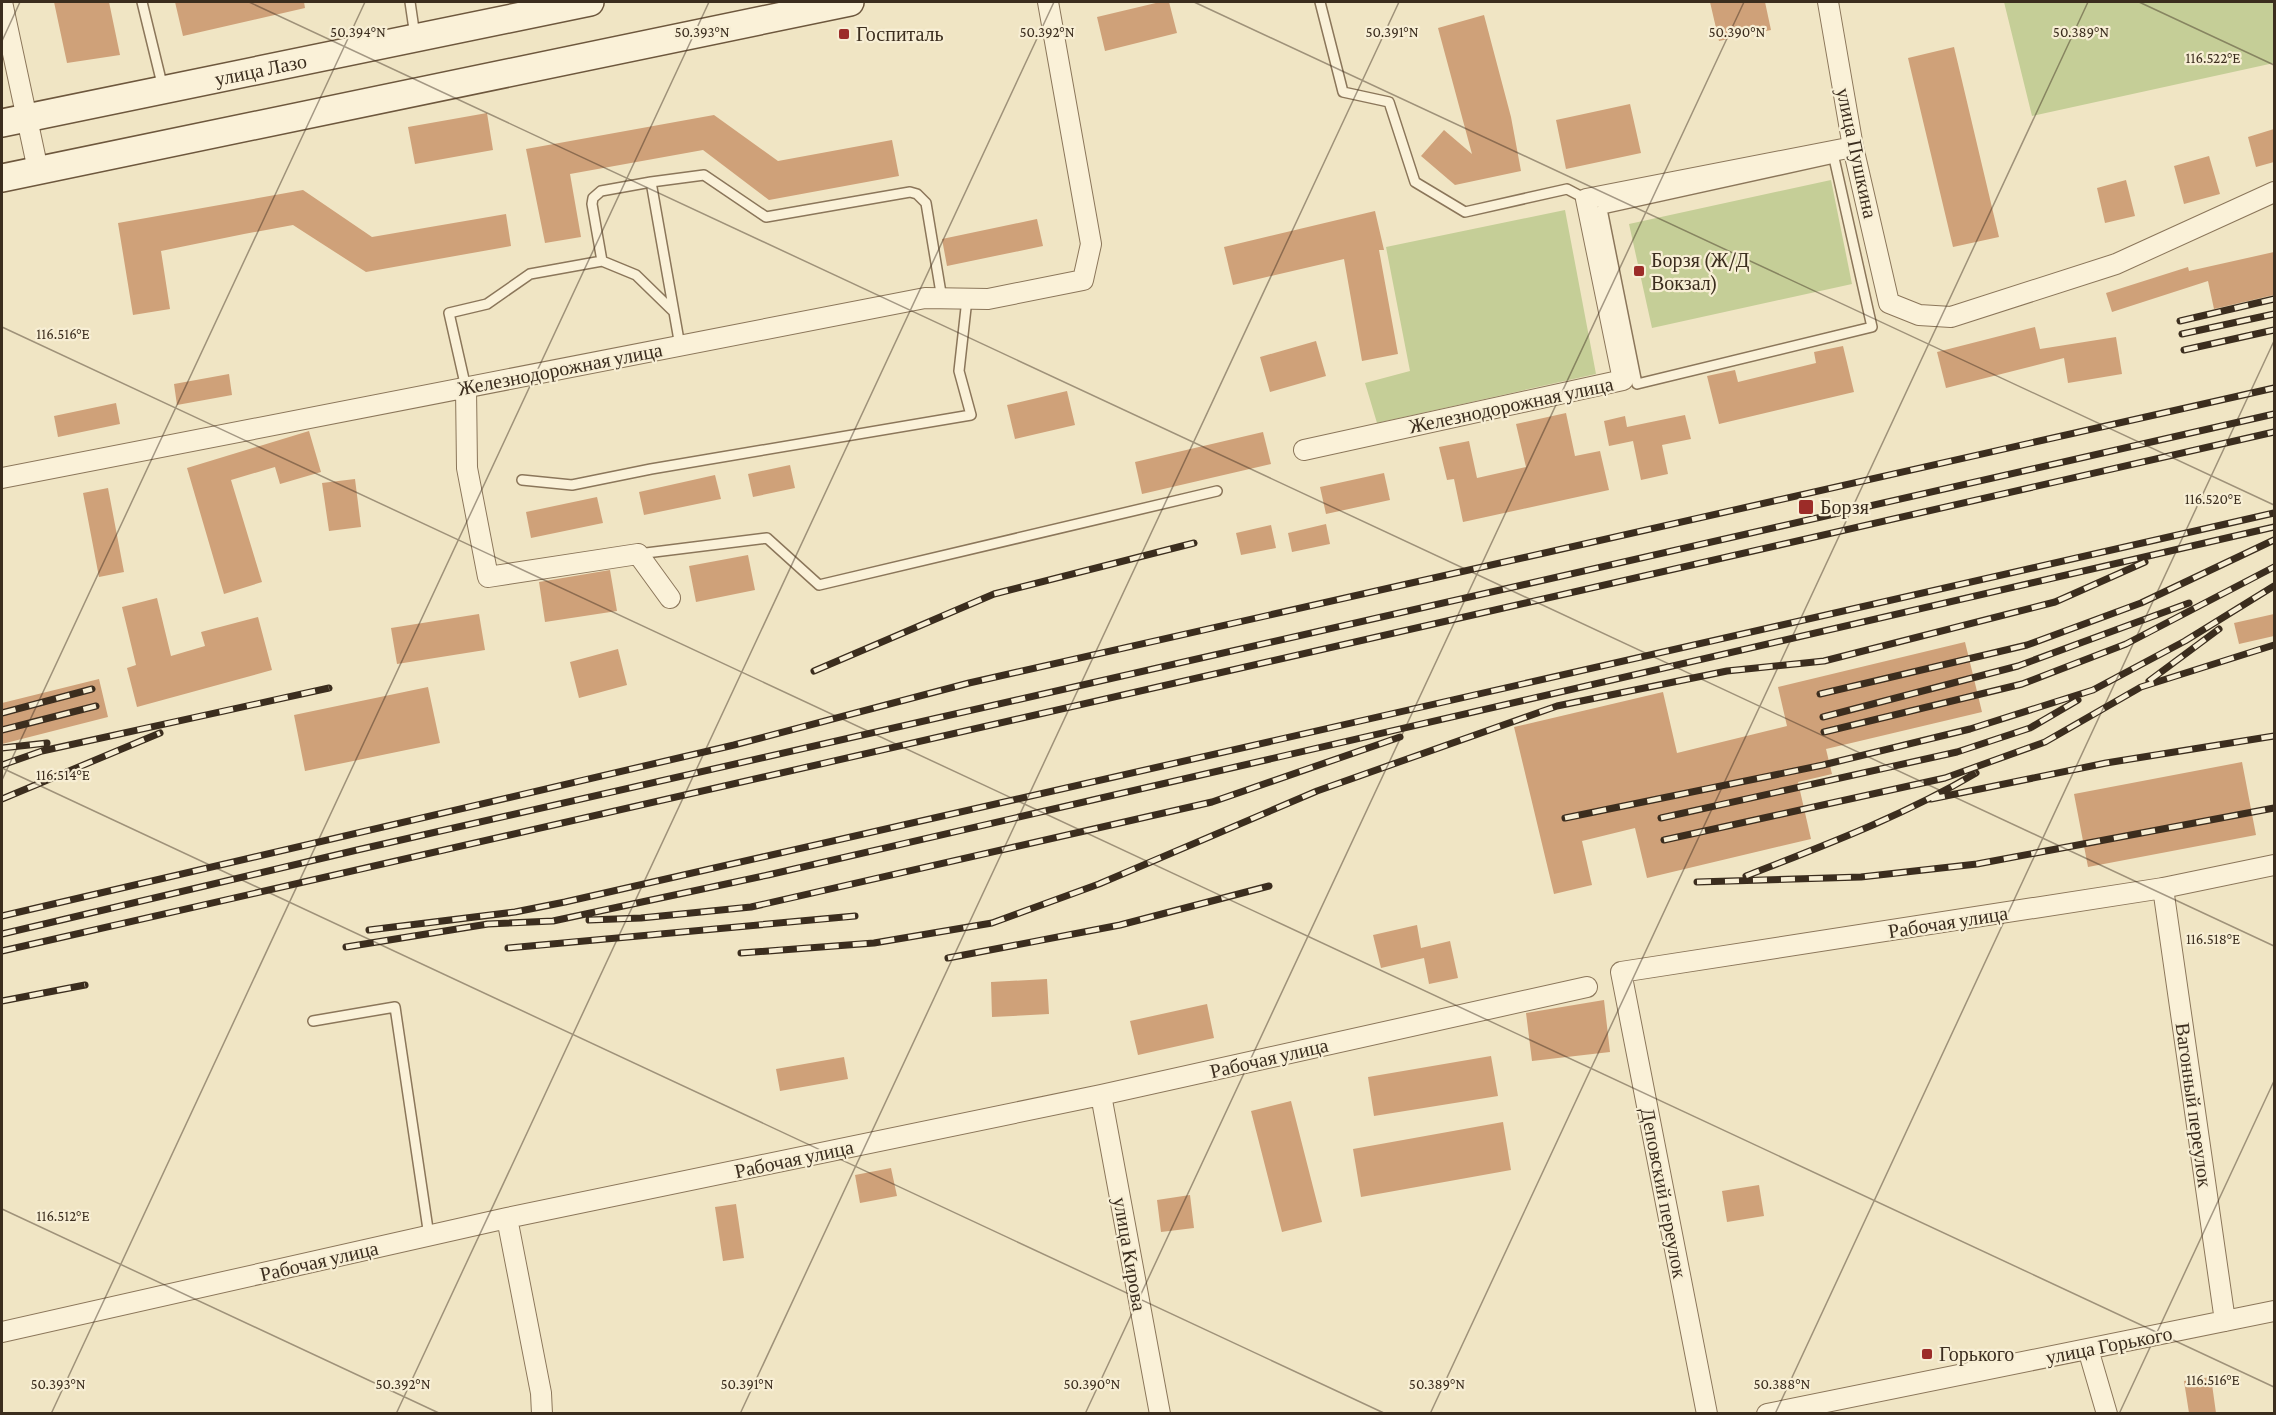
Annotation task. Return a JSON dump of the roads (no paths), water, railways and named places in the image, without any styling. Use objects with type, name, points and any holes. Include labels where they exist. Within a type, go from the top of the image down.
[{"type":"street","points":[[2,2],[29,117],[38,170]]},
{"type":"street","name":"улица Лазо","points":[[2,123],[590,2]]},
{"type":"street","points":[[2,178],[850,2]]},
{"type":"street","name":"Железнодорожная улица","points":[[2,478],[925,298],[988,299],[1083,280],[1091,244],[1048,2]]},
{"type":"street","name":"улица Пушкина","points":[[1828,2],[1853,147],[1889,303],[1919,315],[1951,317],[2116,264],[2274,192]]},
{"type":"street","points":[[1594,204],[1853,147]]},
{"type":"street","name":"Железнодорожная улица","points":[[1304,450],[1623,380],[1594,204]]},
{"type":"street","points":[[466,388],[466,468],[488,577],[638,554],[670,598]]},
{"type":"street","name":"Рабочая улица","points":[[1621,972],[2163,888],[2274,866]]},
{"type":"street","name":"Вагонный переулок","points":[[2163,888],[2225,1322]]},
{"type":"street","name":"Деповский переулок","points":[[1621,972],[1707,1413]]},
{"type":"street","name":"Рабочая улица","points":[[2,1332],[507,1218],[1101,1095],[1587,987]]},
{"type":"street","name":"улица Кирова","points":[[1101,1095],[1160,1413]]},
{"type":"street","points":[[507,1218],[541,1392],[542,1413]]},
{"type":"street","name":"улица Горького","points":[[1767,1413],[2274,1311]]},
{"type":"street","points":[[2088,1349],[2107,1413]]},
{"type":"lane","points":[[141,2],[164,90]]},
{"type":"lane","points":[[410,2],[416,36]]},
{"type":"lane","points":[[1320,2],[1343,92],[1389,102],[1415,182],[1465,212],[1567,189],[1594,204],[1834,158],[1872,327],[1637,384],[1594,204]]},
{"type":"lane","points":[[602,261],[593,198],[601,191],[704,175],[766,217],[910,192],[917,194],[926,203],[942,299]]},
{"type":"lane","points":[[651,182],[680,346]]},
{"type":"lane","points":[[466,388],[449,313],[487,304],[530,274],[602,261],[636,275],[675,312]]},
{"type":"lane","points":[[522,480],[572,485],[651,469],[971,415],[959,372],[967,299]]},
{"type":"lane","points":[[638,554],[767,538],[819,585],[1217,491]]},
{"type":"lane","points":[[313,1021],[395,1006],[429,1236]]},
{"type":"railway","points":[[2180,321],[2274,299]]},
{"type":"railway","points":[[2182,334],[2274,314]]},
{"type":"railway","points":[[2184,350],[2274,330]]},
{"type":"railway","points":[[2,916],[734,745],[969,683],[2274,388]]},
{"type":"railway","points":[[2,934],[357,850],[2274,414]]},
{"type":"railway","points":[[2,951],[2274,432]]},
{"type":"railway","points":[[369,930],[515,912],[565,902],[2274,513]]},
{"type":"railway","points":[[346,947],[488,924],[553,921],[768,875],[2274,527]]},
{"type":"railway","points":[[1820,694],[2027,645],[2141,603],[2274,540]]},
{"type":"railway","points":[[814,671],[994,594],[1194,543]]},
{"type":"railway","points":[[741,953],[874,943],[992,923],[1099,884],[1317,791],[1557,706],[1727,671],[1824,661],[2055,602],[2145,562]]},
{"type":"railway","points":[[1824,732],[2022,684],[2126,644],[2274,567]]},
{"type":"railway","points":[[1565,818],[1823,765],[1970,729],[2093,690],[2185,641],[2274,586]]},
{"type":"railway","points":[[1823,717],[2018,666],[2189,603]]},
{"type":"railway","points":[[2149,681],[2219,629]]},
{"type":"railway","points":[[1664,840],[1945,778],[2045,742],[2141,687],[2274,645]]},
{"type":"railway","points":[[2,765],[42,751],[329,688]]},
{"type":"railway","points":[[2,713],[92,689]]},
{"type":"railway","points":[[1661,818],[1957,752],[2030,728],[2078,700]]},
{"type":"railway","points":[[2,730],[96,706]]},
{"type":"railway","points":[[2,799],[160,733]]},
{"type":"railway","points":[[1931,799],[2106,763],[2274,736]]},
{"type":"railway","points":[[589,920],[641,918],[751,907],[1212,802],[1400,737]]},
{"type":"railway","points":[[2,748],[47,743]]},
{"type":"railway","points":[[1746,876],[1892,816],[1976,773]]},
{"type":"railway","points":[[1697,882],[1861,877],[1977,864],[2274,808]]},
{"type":"railway","points":[[948,958],[1120,925],[1269,886]]},
{"type":"railway","points":[[508,948],[855,916]]},
{"type":"railway","points":[[2,1001],[85,985]]},
{"type":"place","name":"Госпиталь","points":[[844,34]]},
{"type":"place","name":"Борзя (Ж/Д Вокзал)","points":[[1639,271]]},
{"type":"place","name":"Борзя","points":[[1806,507]]},
{"type":"place","name":"Горького","points":[[1927,1354]]}]
